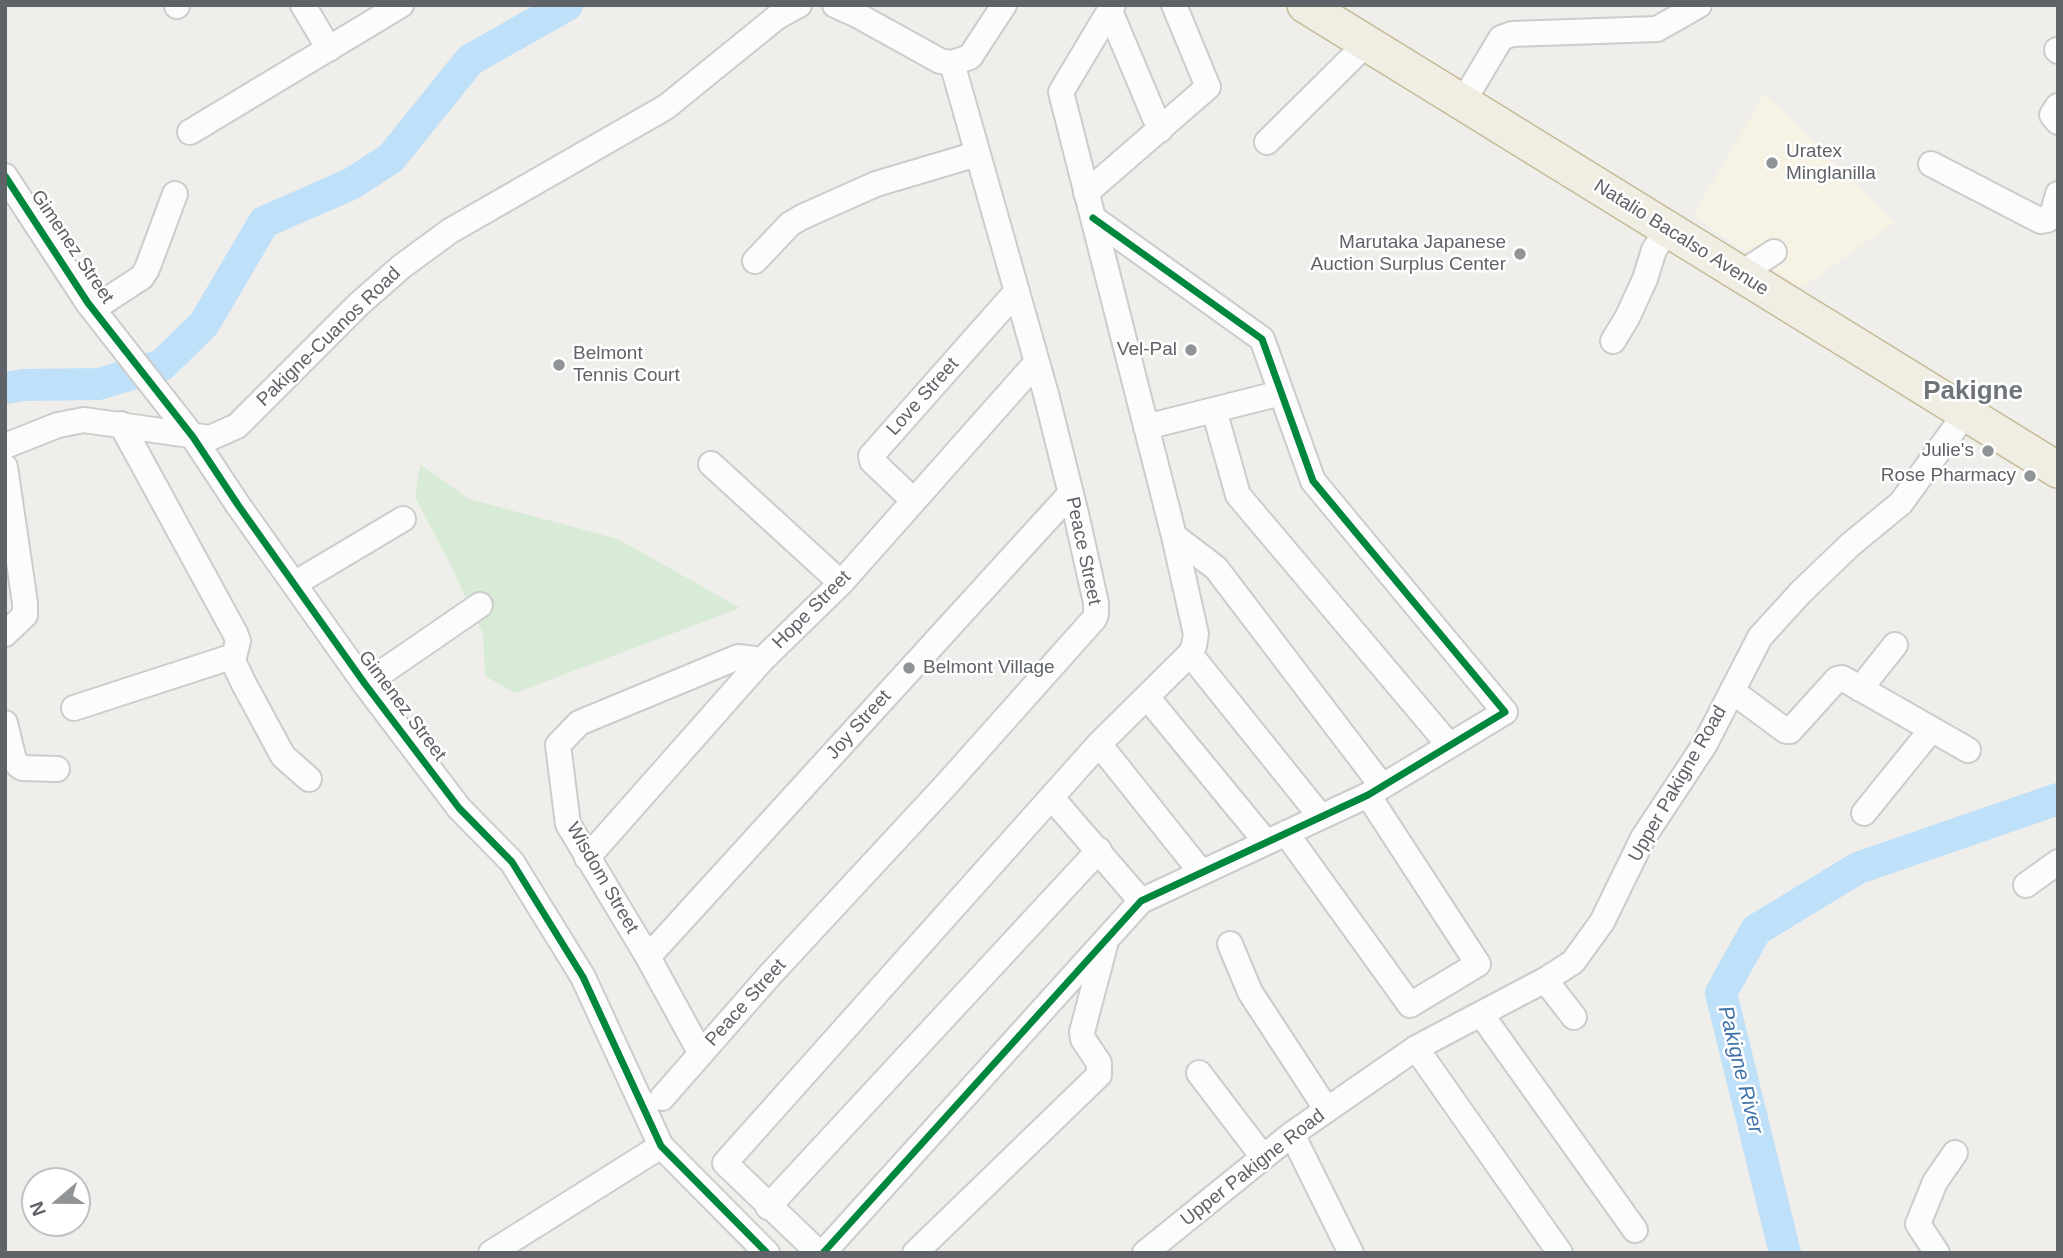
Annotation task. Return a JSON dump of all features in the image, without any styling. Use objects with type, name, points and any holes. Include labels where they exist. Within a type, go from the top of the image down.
[{"type":"highway","name":"Natalio Bacalso Avenue","points":[[1305,5],[1965,414],[2055,461]]},
{"type":"street","points":[[303,5],[329,49]]},
{"type":"street","points":[[190,132],[401,5]]},
{"type":"street","name":"Pakigne-Cuanos Road","points":[[5,446],[58,425],[84,420],[210,438],[237,426],[359,304],[401,267],[450,231],[644,121],[691,88],[776,17],[799,5]]},
{"type":"street","points":[[835,5],[940,61],[952,63],[970,57],[1004,5]]},
{"type":"street","points":[[1087,193],[1208,87],[1174,5]]},
{"type":"street","points":[[1463,102],[1501,38],[1512,34],[1657,29],[1699,5]]},
{"type":"street","points":[[1111,8],[1160,130]]},
{"type":"street","points":[[1093,218],[1262,338],[1313,481],[1505,712],[1375,790],[1140,901],[821,1253],[768,1207],[725,1163],[1099,744],[1195,646],[1196,634],[1174,536],[1146,427],[1093,218],[1087,193],[1061,92],[1111,8]]},
{"type":"street","points":[[1267,142],[1366,44]]},
{"type":"street","name":"Peace Street","points":[[662,1098],[1094,619],[1096,603],[1071,493],[1037,362],[952,63]]},
{"type":"street","points":[[2058,106],[2052,116],[2058,122]]},
{"type":"street","points":[[755,261],[790,224],[802,217],[876,184],[977,154]]},
{"type":"street","points":[[1931,164],[2041,221],[2047,220],[2053,212],[2058,194]]},
{"type":"street","name":"Gimenez Street","points":[[5,176],[93,309],[193,437],[365,684],[459,808],[512,862],[583,977],[661,1146],[767,1253]]},
{"type":"street","points":[[93,309],[142,277],[175,194]]},
{"type":"street","points":[[1613,341],[1640,289],[1654,250],[1668,229]]},
{"type":"street","points":[[1740,274],[1774,251]]},
{"type":"street","name":"Love Street","points":[[913,500],[872,461],[871,456],[1017,292]]},
{"type":"street","name":"Hope Street","points":[[587,859],[762,660],[841,583],[1037,362]]},
{"type":"street","points":[[1146,427],[1281,393]]},
{"type":"street","points":[[1214,410],[1238,495],[1449,745]]},
{"type":"street","name":"Upper Pakigne Road","points":[[1145,1253],[1292,1133],[1416,1048],[1545,980],[1573,962],[1602,922],[1643,838],[1705,744],[1760,637],[1811,582],[1901,503],[1965,414]]},
{"type":"street","points":[[121,424],[235,633],[238,641],[234,666],[283,756],[309,779]]},
{"type":"street","points":[[711,464],[841,583]]},
{"type":"street","points":[[5,467],[25,603],[25,615],[5,634]]},
{"type":"street","name":"Joy Street","points":[[648,957],[1071,493]]},
{"type":"street","points":[[294,584],[403,519]]},
{"type":"street","points":[[1147,697],[1276,837],[1410,1004],[1478,964],[1375,790],[1216,568],[1174,536]]},
{"type":"street","points":[[365,684],[480,605]]},
{"type":"street","points":[[1860,689],[1895,645]]},
{"type":"street","points":[[1190,654],[1321,817]]},
{"type":"street","points":[[75,708],[234,656]]},
{"type":"street","name":"Wisdom Street","points":[[701,1054],[648,957],[568,824],[558,746],[579,723],[738,657],[762,660]]},
{"type":"street","points":[[1732,691],[1786,732],[1790,732],[1840,678],[1968,750]]},
{"type":"street","points":[[5,723],[14,760],[18,765],[22,768],[57,769]]},
{"type":"street","points":[[1864,813],[1932,729]]},
{"type":"street","points":[[1099,744],[1201,873]]},
{"type":"street","points":[[1052,798],[1100,850],[1140,901]]},
{"type":"street","points":[[768,1207],[1100,850]]},
{"type":"street","points":[[2026,885],[2058,862]]},
{"type":"street","points":[[915,1253],[1099,1075],[1099,1063],[1083,1040],[1082,1032],[1107,938]]},
{"type":"street","points":[[1230,944],[1250,992],[1327,1110]]},
{"type":"street","points":[[1545,980],[1574,1017]]},
{"type":"street","points":[[1481,1014],[1635,1230]]},
{"type":"street","points":[[1416,1048],[1560,1253]]},
{"type":"street","points":[[1199,1073],[1263,1157]]},
{"type":"street","points":[[1292,1133],[1351,1253]]},
{"type":"street","points":[[491,1253],[661,1146]]},
{"type":"street","points":[[1937,1253],[1918,1223],[1935,1182],[1955,1153]]},
{"type":"shaded area","points":[[1764,94],[1894,223],[1801,288],[1693,216]]},
{"type":"green space","points":[[420,464],[469,499],[618,539],[740,608],[515,693],[485,676],[483,634],[415,497]]},
{"type":"waterway","points":[[5,388],[24,385],[99,384],[162,365],[204,324],[264,222],[351,184],[391,158],[470,60],[567,5]]},
{"type":"waterway","name":"Pakigne River","points":[[1785,1253],[1721,993],[1756,930],[1858,868],[2058,799]]},
{"type":"cycle path","points":[[5,176],[88,303],[193,437],[365,684],[459,808],[512,862],[583,977],[661,1146],[767,1253]]},
{"type":"cycle path","points":[[823,1253],[1141,901],[1368,795],[1505,712],[1313,481],[1262,339],[1093,218]]},
{"type":"place","name":"Uratex Minglanilla","points":[[1772,163]]},
{"type":"place","name":"Marutaka Japanese Auction Surplus Center","points":[[1520,254]]},
{"type":"place","name":"Vel-Pal","points":[[1191,350]]},
{"type":"place","name":"Belmont Tennis Court","points":[[559,365]]},
{"type":"place","name":"Julie's","points":[[1988,451]]},
{"type":"place","name":"Rose Pharmacy","points":[[2030,476]]},
{"type":"place","name":"Belmont Village","points":[[909,668]]},
{"type":"district","name":"Pakigne","points":[[1973,392]]}]
